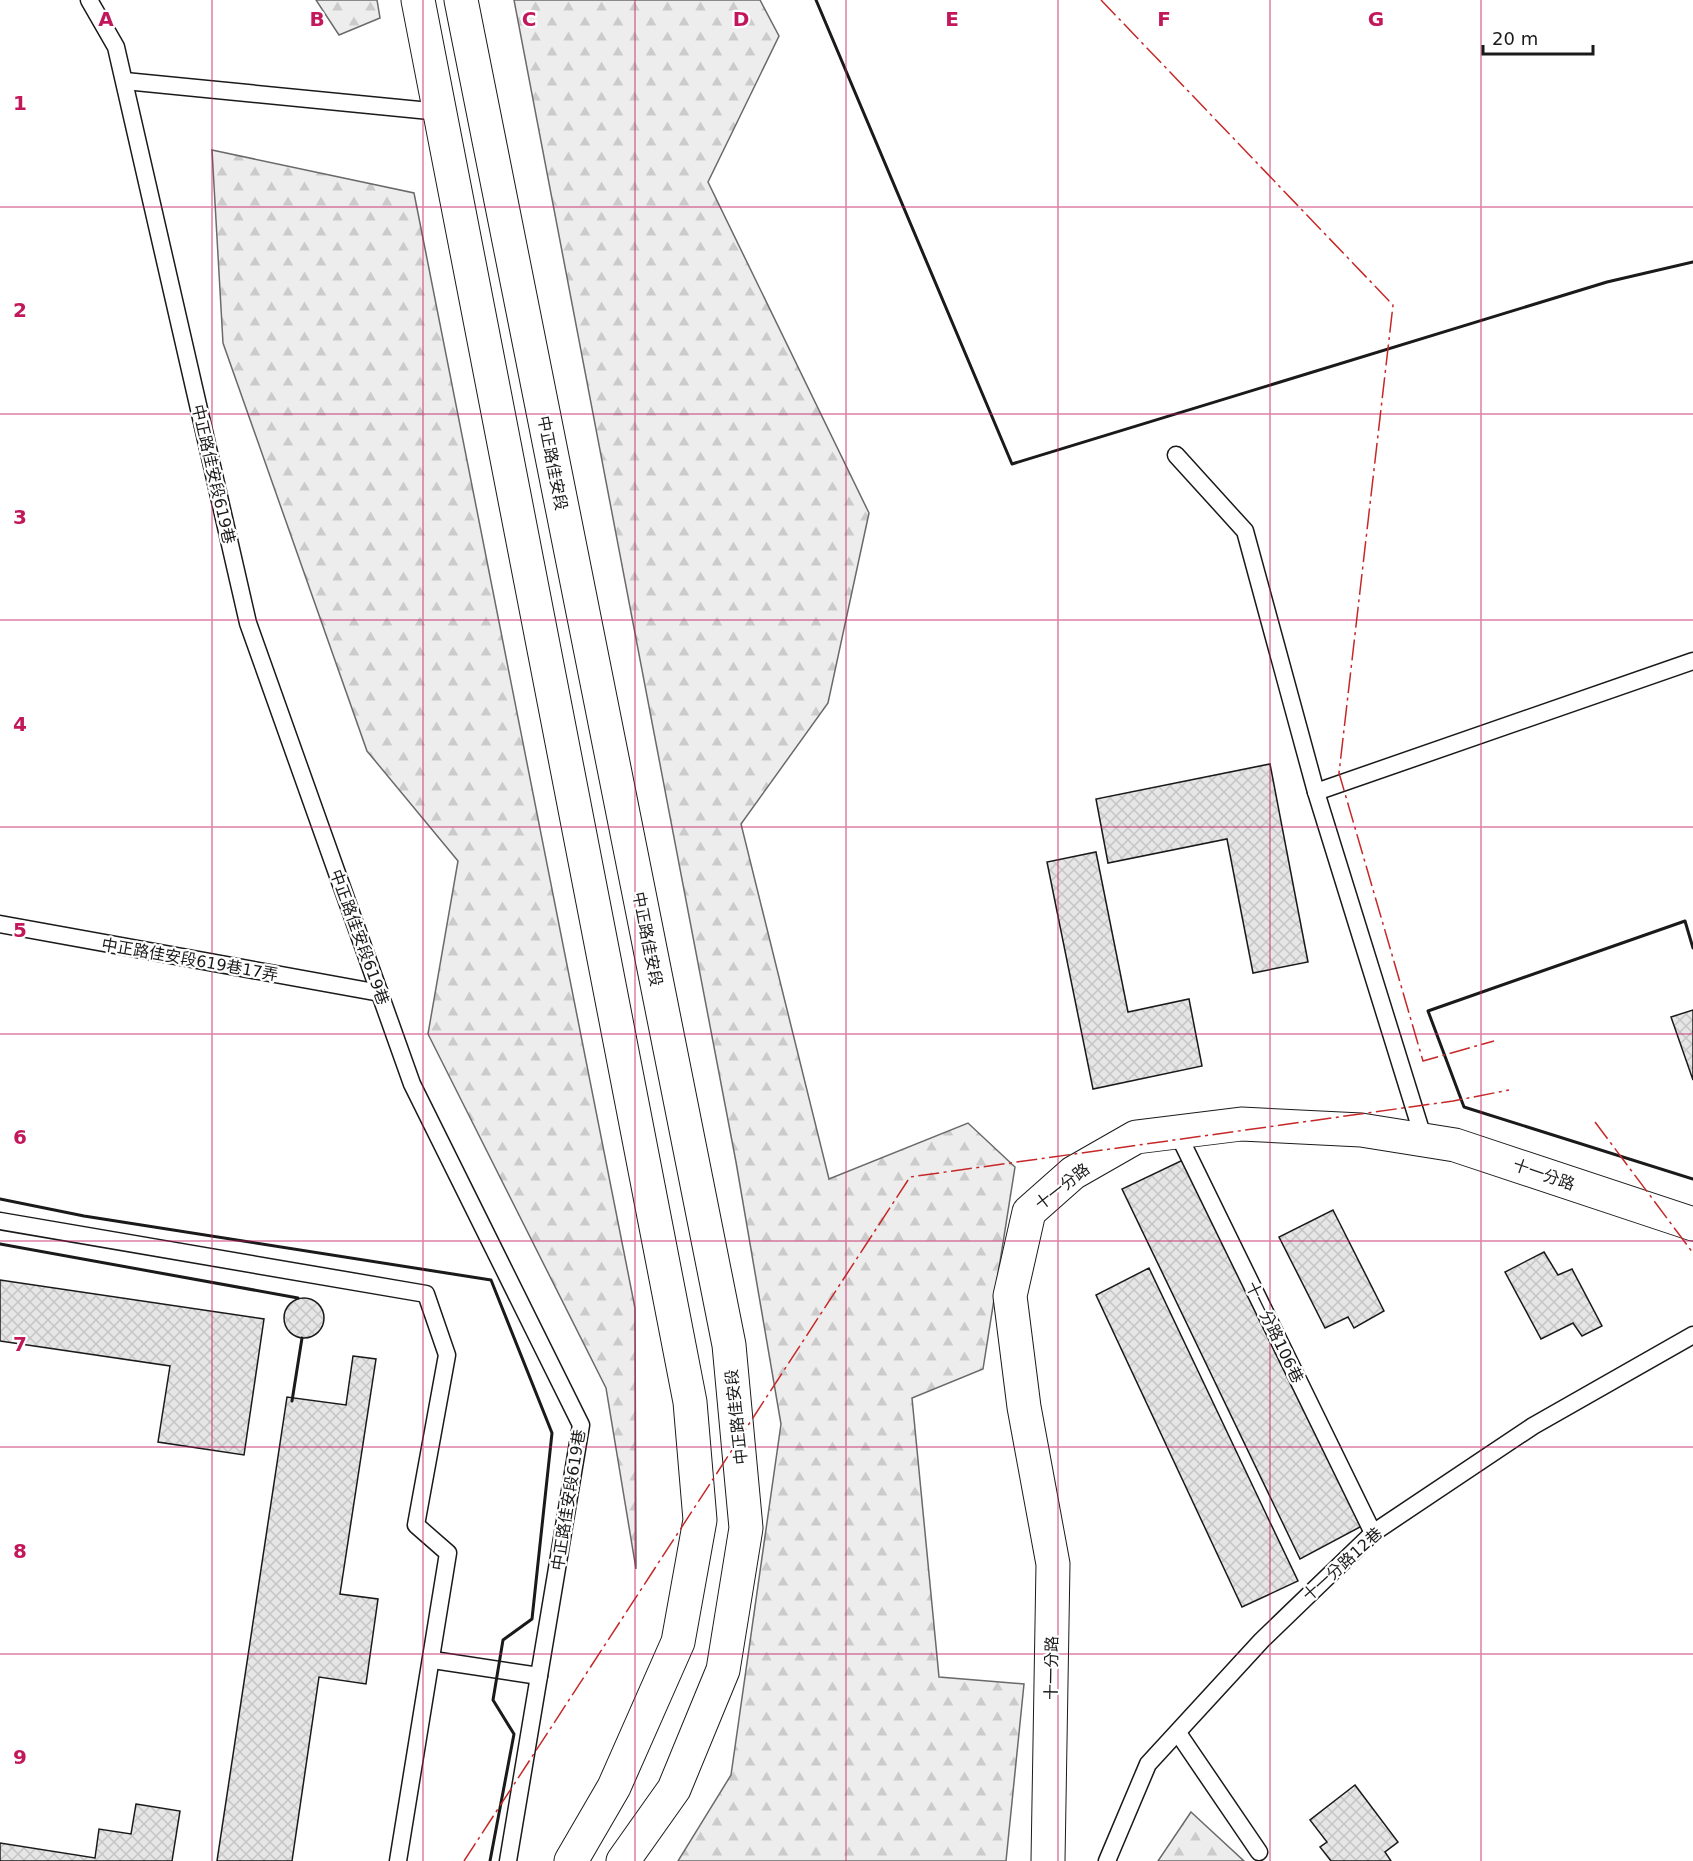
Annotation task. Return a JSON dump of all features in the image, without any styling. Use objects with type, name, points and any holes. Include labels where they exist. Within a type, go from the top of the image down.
[{"type":"main road","points":[[418,0],[690,1402],[700,1520],[678,1642],[614,1787],[571,1861]]},
{"type":"main road","name":"中正路佳安段","points":[[461,0],[729,1345],[747,1528],[723,1670],[674,1789],[623,1861]]},
{"type":"main road","name":"十一分路","points":[[1048,1861],[1053,1564],[1024,1407],[1010,1296],[1029,1212],[1073,1173],[1136,1137],[1241,1124],[1361,1130],[1455,1144],[1693,1224]]},
{"type":"lane","name":"中正路佳安段619巷","points":[[89,0],[116,47],[125,81],[248,623],[412,1084],[581,1425],[508,1861]]},
{"type":"lane","points":[[125,81],[441,112]]},
{"type":"lane","points":[[1176,455],[1245,531],[1316,792],[1424,1140]]},
{"type":"lane","points":[[1316,792],[1693,661]]},
{"type":"lane","name":"中正路佳安段619巷17弄","points":[[0,924],[380,993]]},
{"type":"lane","name":"十一分路106巷","points":[[1177,1131],[1373,1533]]},
{"type":"lane","points":[[0,1221],[426,1294],[447,1355],[416,1526],[448,1553],[433,1660],[398,1861]]},
{"type":"lane","name":"十一分路12巷","points":[[1107,1861],[1148,1764],[1262,1640],[1373,1533],[1533,1426],[1693,1335]]},
{"type":"lane","points":[[433,1660],[539,1676]]},
{"type":"lane","points":[[1178,1733],[1259,1852]]},
{"type":"green space","points":[[316,0],[377,0],[380,18],[339,35]]},
{"type":"green space","points":[[514,0],[760,0],[779,36],[708,182],[869,513],[828,703],[741,824],[829,1179],[968,1123],[1015,1167],[983,1369],[912,1398],[939,1677],[1024,1684],[1006,1861],[678,1861],[731,1775],[781,1424],[736,1162]]},
{"type":"green space","points":[[212,150],[414,193],[635,1308],[636,1569],[606,1388],[428,1034],[458,861],[367,751],[223,343]]},
{"type":"green space","points":[[1191,1812],[1244,1861],[1158,1861]]},
{"type":"building","points":[[1270,764],[1308,962],[1253,973],[1227,839],[1108,863],[1096,799]]},
{"type":"building","points":[[1096,852],[1128,1012],[1189,999],[1202,1066],[1093,1089],[1047,862]]},
{"type":"building","points":[[1693,1010],[1693,1080],[1671,1017]]},
{"type":"building","points":[[1185,1159],[1362,1526],[1300,1559],[1122,1189]]},
{"type":"building","points":[[1333,1210],[1384,1311],[1354,1328],[1348,1317],[1325,1328],[1279,1237]]},
{"type":"building","points":[[1544,1252],[1558,1275],[1572,1269],[1602,1326],[1582,1336],[1573,1323],[1541,1339],[1505,1272]]},
{"type":"building","points":[[1149,1268],[1298,1581],[1242,1607],[1096,1295]]},
{"type":"building","points":[[0,1280],[264,1319],[244,1455],[158,1442],[170,1366],[0,1341]]},
{"type":"building","points":[[304,1298],[312,1299],[318,1304],[323,1310],[323,1326],[318,1332],[312,1337],[304,1338],[296,1337],[290,1332],[285,1326],[284,1318],[285,1310],[290,1304],[296,1299]]},
{"type":"building","points":[[353,1356],[376,1359],[340,1594],[378,1599],[366,1684],[319,1677],[292,1861],[217,1861],[287,1397],[346,1405]]},
{"type":"building","points":[[1355,1785],[1398,1842],[1385,1852],[1391,1861],[1331,1861],[1320,1847],[1327,1842],[1310,1820]]},
{"type":"building","points":[[136,1804],[180,1811],[172,1861],[0,1861],[0,1843],[95,1858],[99,1829],[131,1834]]},
{"type":"wall","points":[[816,0],[1012,464],[1607,282],[1693,262]]},
{"type":"wall","points":[[1693,948],[1685,921],[1428,1011],[1464,1107],[1693,1179]]},
{"type":"wall","points":[[0,1199],[84,1216],[491,1280],[552,1433],[532,1619],[503,1640],[493,1700],[514,1734],[490,1861]]},
{"type":"wall","points":[[0,1244],[298,1298]]},
{"type":"wall","points":[[292,1401],[302,1338]]},
{"type":"power","points":[[1101,0],[1393,305],[1339,773],[1423,1061],[1494,1041]]},
{"type":"power","points":[[464,1861],[910,1177],[1453,1101],[1509,1090]]},
{"type":"power","points":[[1595,1122],[1693,1253]]}]
